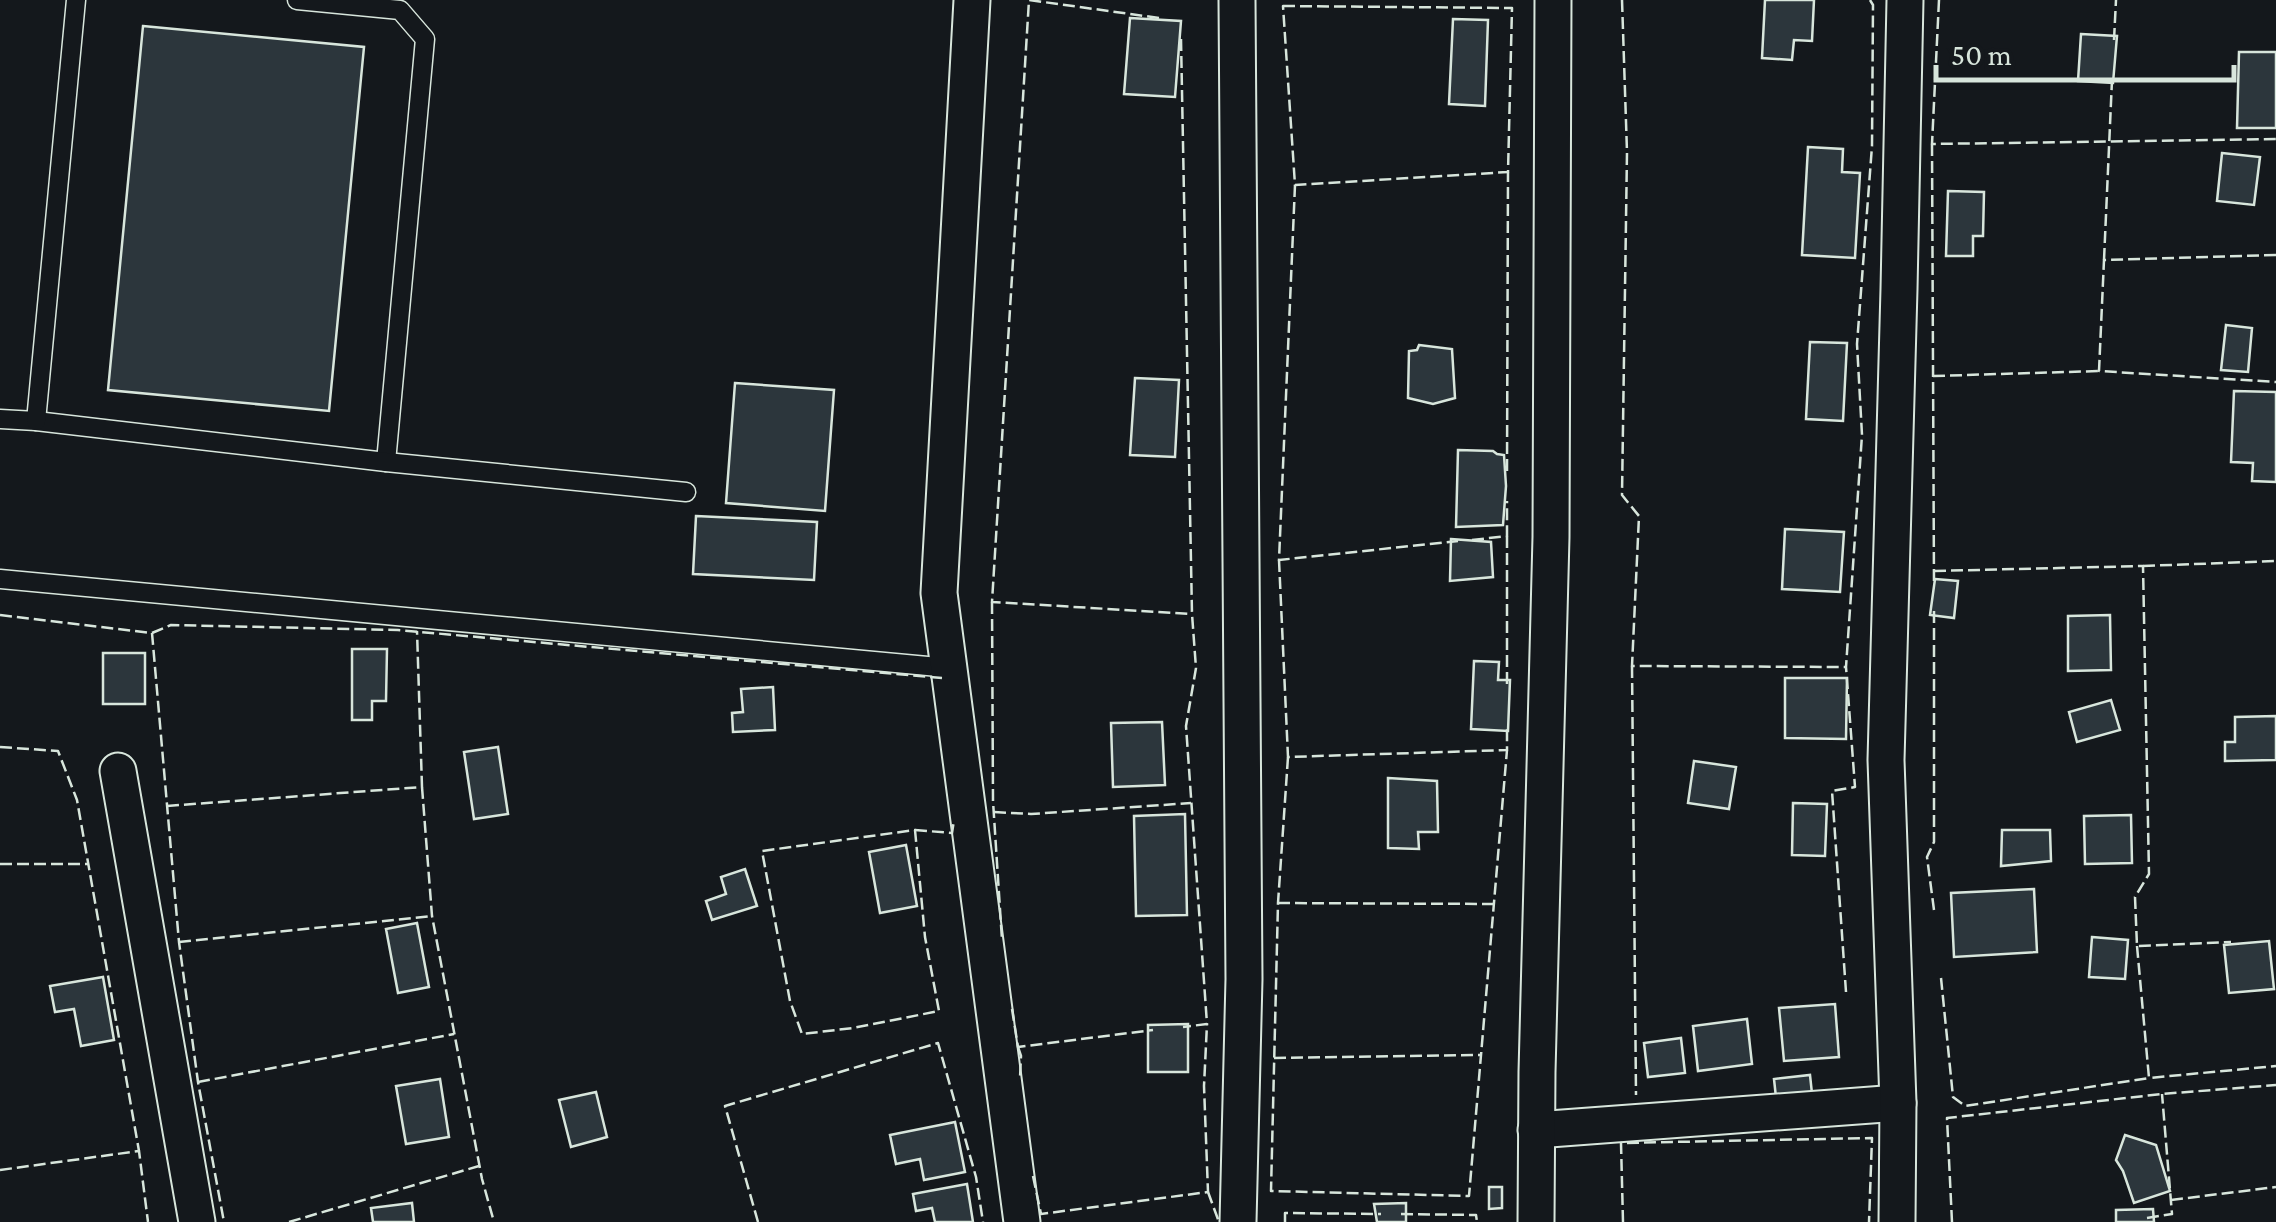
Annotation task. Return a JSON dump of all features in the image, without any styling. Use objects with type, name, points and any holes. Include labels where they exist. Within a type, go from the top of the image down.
[{"type":"street","points":[[972,0],[939,593],[1022,1222]]},
{"type":"street","points":[[1237,0],[1244,979],[1238,1222]]},
{"type":"street","points":[[1536,1222],[1551,536],[1553,0]]},
{"type":"street","points":[[1897,1222],[1898,1103],[1886,760],[1905,0]]},
{"type":"street","points":[[118,770],[197,1222]]},
{"type":"street","points":[[1536,1130],[1898,1103]]},
{"type":"lane","points":[[36,421],[76,0]]},
{"type":"lane","points":[[297,0],[400,10],[425,39],[386,462]]},
{"type":"lane","points":[[0,420],[686,492]]},
{"type":"lane","points":[[0,578],[949,668]]},
{"type":"building","points":[[1765,0],[1814,0],[1812,41],[1794,40],[1792,60],[1762,58]]},
{"type":"building","points":[[1130,18],[1181,21],[1175,97],[1124,94]]},
{"type":"building","points":[[1453,19],[1488,20],[1485,106],[1449,104]]},
{"type":"building","points":[[143,26],[364,47],[329,411],[108,390]]},
{"type":"building","points":[[2081,34],[2117,36],[2113,83],[2078,81]]},
{"type":"building","points":[[2239,52],[2276,52],[2276,128],[2237,128]]},
{"type":"building","points":[[1808,147],[1843,149],[1842,172],[1860,173],[1855,258],[1802,255]]},
{"type":"building","points":[[2222,153],[2260,157],[2254,205],[2217,201]]},
{"type":"building","points":[[1948,191],[1984,192],[1983,236],[1973,236],[1973,256],[1946,256]]},
{"type":"building","points":[[2226,325],[2252,328],[2248,372],[2221,370]]},
{"type":"building","points":[[1810,342],[1847,343],[1843,421],[1806,419]]},
{"type":"building","points":[[1419,345],[1452,349],[1455,398],[1433,404],[1408,398],[1409,351],[1417,350]]},
{"type":"building","points":[[1135,378],[1179,380],[1175,457],[1130,455]]},
{"type":"building","points":[[735,383],[834,390],[825,511],[726,503]]},
{"type":"building","points":[[2234,391],[2276,392],[2276,482],[2252,481],[2253,463],[2231,462]]},
{"type":"building","points":[[1458,450],[1504,455],[1503,525],[1456,527]]},
{"type":"building","points":[[696,516],[817,522],[814,580],[693,574]]},
{"type":"building","points":[[1785,529],[1844,532],[1840,592],[1782,589]]},
{"type":"building","points":[[1451,539],[1491,542],[1493,577],[1450,581]]},
{"type":"building","points":[[1935,579],[1958,581],[1954,618],[1930,615]]},
{"type":"building","points":[[2110,615],[2111,670],[2068,671],[2068,616]]},
{"type":"building","points":[[352,649],[387,649],[386,701],[372,701],[372,720],[352,720]]},
{"type":"building","points":[[103,653],[145,653],[145,704],[103,704]]},
{"type":"building","points":[[1474,661],[1499,662],[1498,680],[1510,680],[1508,731],[1471,729]]},
{"type":"building","points":[[1785,678],[1847,678],[1846,739],[1785,738]]},
{"type":"building","points":[[773,687],[775,730],[733,732],[732,713],[743,712],[741,689]]},
{"type":"building","points":[[2111,700],[2120,730],[2077,742],[2069,712]]},
{"type":"building","points":[[2276,716],[2276,760],[2225,761],[2225,742],[2235,742],[2235,717]]},
{"type":"building","points":[[1162,722],[1165,785],[1113,787],[1111,723]]},
{"type":"building","points":[[498,747],[508,814],[474,819],[464,752]]},
{"type":"building","points":[[1694,761],[1736,767],[1729,809],[1688,803]]},
{"type":"building","points":[[1388,778],[1437,781],[1438,832],[1418,832],[1419,849],[1388,848]]},
{"type":"building","points":[[1793,803],[1827,804],[1825,856],[1792,855]]},
{"type":"building","points":[[1185,814],[1187,915],[1136,916],[1134,816]]},
{"type":"building","points":[[2131,815],[2132,863],[2085,864],[2084,816]]},
{"type":"building","points":[[2002,830],[2050,830],[2051,861],[2001,866]]},
{"type":"building","points":[[906,845],[917,906],[880,913],[869,852]]},
{"type":"building","points":[[745,869],[757,906],[712,920],[706,901],[726,894],[721,877]]},
{"type":"building","points":[[2034,889],[2037,952],[1954,957],[1951,893]]},
{"type":"building","points":[[417,923],[429,987],[398,993],[386,929]]},
{"type":"building","points":[[2092,937],[2128,940],[2125,979],[2089,977]]},
{"type":"building","points":[[2269,941],[2274,989],[2229,993],[2224,945]]},
{"type":"building","points":[[103,977],[114,1040],[81,1046],[74,1009],[55,1012],[50,986]]},
{"type":"building","points":[[1835,1004],[1839,1057],[1784,1061],[1779,1008]]},
{"type":"building","points":[[1747,1019],[1752,1064],[1698,1071],[1693,1026]]},
{"type":"building","points":[[1188,1024],[1188,1072],[1148,1072],[1148,1025]]},
{"type":"building","points":[[1681,1038],[1685,1073],[1648,1077],[1644,1043]]},
{"type":"building","points":[[1810,1075],[1813,1103],[1777,1107],[1774,1079]]},
{"type":"building","points":[[440,1079],[449,1137],[406,1144],[396,1086]]},
{"type":"building","points":[[596,1092],[607,1137],[571,1147],[559,1100]]},
{"type":"building","points":[[955,1122],[965,1172],[924,1180],[920,1159],[896,1164],[890,1135]]},
{"type":"building","points":[[2125,1135],[2156,1145],[2170,1191],[2134,1203],[2116,1160]]},
{"type":"building","points":[[967,1184],[973,1222],[935,1222],[932,1208],[916,1211],[913,1194]]},
{"type":"building","points":[[1489,1187],[1502,1187],[1502,1208],[1489,1209]]},
{"type":"building","points":[[412,1203],[414,1222],[373,1222],[371,1208]]},
{"type":"building","points":[[1406,1203],[1406,1222],[1377,1222],[1374,1204]]},
{"type":"building","points":[[2153,1209],[2154,1222],[2116,1222],[2116,1210]]},
{"type":"fence","points":[[1159,18],[1029,0],[992,602],[1192,614]]},
{"type":"fence","points":[[1622,0],[1627,152],[1622,495],[1639,516],[1632,666],[1846,667]]},
{"type":"fence","points":[[1846,992],[1832,791],[1855,787],[1846,667],[1862,435],[1857,344],[1872,146],[1870,0]]},
{"type":"fence","points":[[1939,0],[1932,144],[2276,139]]},
{"type":"fence","points":[[2114,40],[2116,0]]},
{"type":"fence","points":[[1283,6],[1512,8],[1508,172],[1295,185],[1283,6]]},
{"type":"fence","points":[[1181,39],[1196,668],[1186,726],[1207,1024],[1183,1027]]},
{"type":"fence","points":[[2104,260],[2112,80]]},
{"type":"fence","points":[[1932,144],[1934,584]]},
{"type":"fence","points":[[1507,471],[1508,172]]},
{"type":"fence","points":[[1295,185],[1279,560],[1458,541]]},
{"type":"fence","points":[[2276,255],[2104,260],[2099,371],[2276,382]]},
{"type":"fence","points":[[1933,376],[2099,371]]},
{"type":"fence","points":[[1472,540],[1507,536],[1507,501]]},
{"type":"fence","points":[[1507,536],[1507,686]]},
{"type":"fence","points":[[1279,560],[1288,757],[1507,750],[1507,726]]},
{"type":"fence","points":[[2143,566],[2276,561]]},
{"type":"fence","points":[[1934,571],[2143,566],[2149,874],[2135,897],[2137,946],[2231,942]]},
{"type":"fence","points":[[992,602],[993,801],[1002,940]]},
{"type":"fence","points":[[1934,609],[1934,842],[1927,857],[1934,910]]},
{"type":"fence","points":[[0,615],[152,633],[171,625],[398,630],[942,678]]},
{"type":"fence","points":[[167,806],[422,787],[417,631]]},
{"type":"fence","points":[[152,633],[179,942],[198,1082],[224,1222]]},
{"type":"fence","points":[[1632,666],[1636,1095]]},
{"type":"fence","points":[[0,747],[58,751],[77,800],[139,1151]]},
{"type":"fence","points":[[1288,757],[1278,903],[1271,1191],[1469,1196],[1507,750]]},
{"type":"fence","points":[[422,787],[432,916],[482,1179],[494,1222]]},
{"type":"fence","points":[[994,812],[1031,814],[1191,803]]},
{"type":"fence","points":[[915,830],[952,833],[954,820]]},
{"type":"fence","points":[[915,830],[925,937],[939,1011],[802,1034],[790,1001],[762,851],[915,830]]},
{"type":"fence","points":[[0,864],[89,864]]},
{"type":"fence","points":[[1278,903],[1494,904]]},
{"type":"fence","points":[[179,942],[432,916]]},
{"type":"fence","points":[[2137,946],[2149,1078],[2276,1066]]},
{"type":"fence","points":[[1941,978],[1953,1097],[1965,1106],[2149,1078]]},
{"type":"fence","points":[[1012,1009],[1018,1047],[1153,1030]]},
{"type":"fence","points":[[1033,1176],[1041,1214],[1208,1192],[1204,1086],[1207,1024]]},
{"type":"fence","points":[[198,1082],[454,1034]]},
{"type":"fence","points":[[758,1222],[725,1106],[938,1043],[976,1177],[983,1222]]},
{"type":"fence","points":[[1018,1047],[1020,1078]]},
{"type":"fence","points":[[1274,1058],[1481,1055]]},
{"type":"fence","points":[[1952,1222],[1947,1118],[2276,1085]]},
{"type":"fence","points":[[2147,1218],[2172,1214],[2162,1094]]},
{"type":"fence","points":[[1623,1222],[1621,1143],[1872,1138],[1869,1222]]},
{"type":"fence","points":[[0,1170],[139,1151],[148,1222]]},
{"type":"fence","points":[[289,1222],[479,1166]]},
{"type":"fence","points":[[2171,1200],[2276,1187]]},
{"type":"fence","points":[[1208,1192],[1219,1222]]},
{"type":"fence","points":[[1285,1222],[1285,1213],[1381,1214]]},
{"type":"fence","points":[[1401,1214],[1476,1215],[1477,1222]]}]
